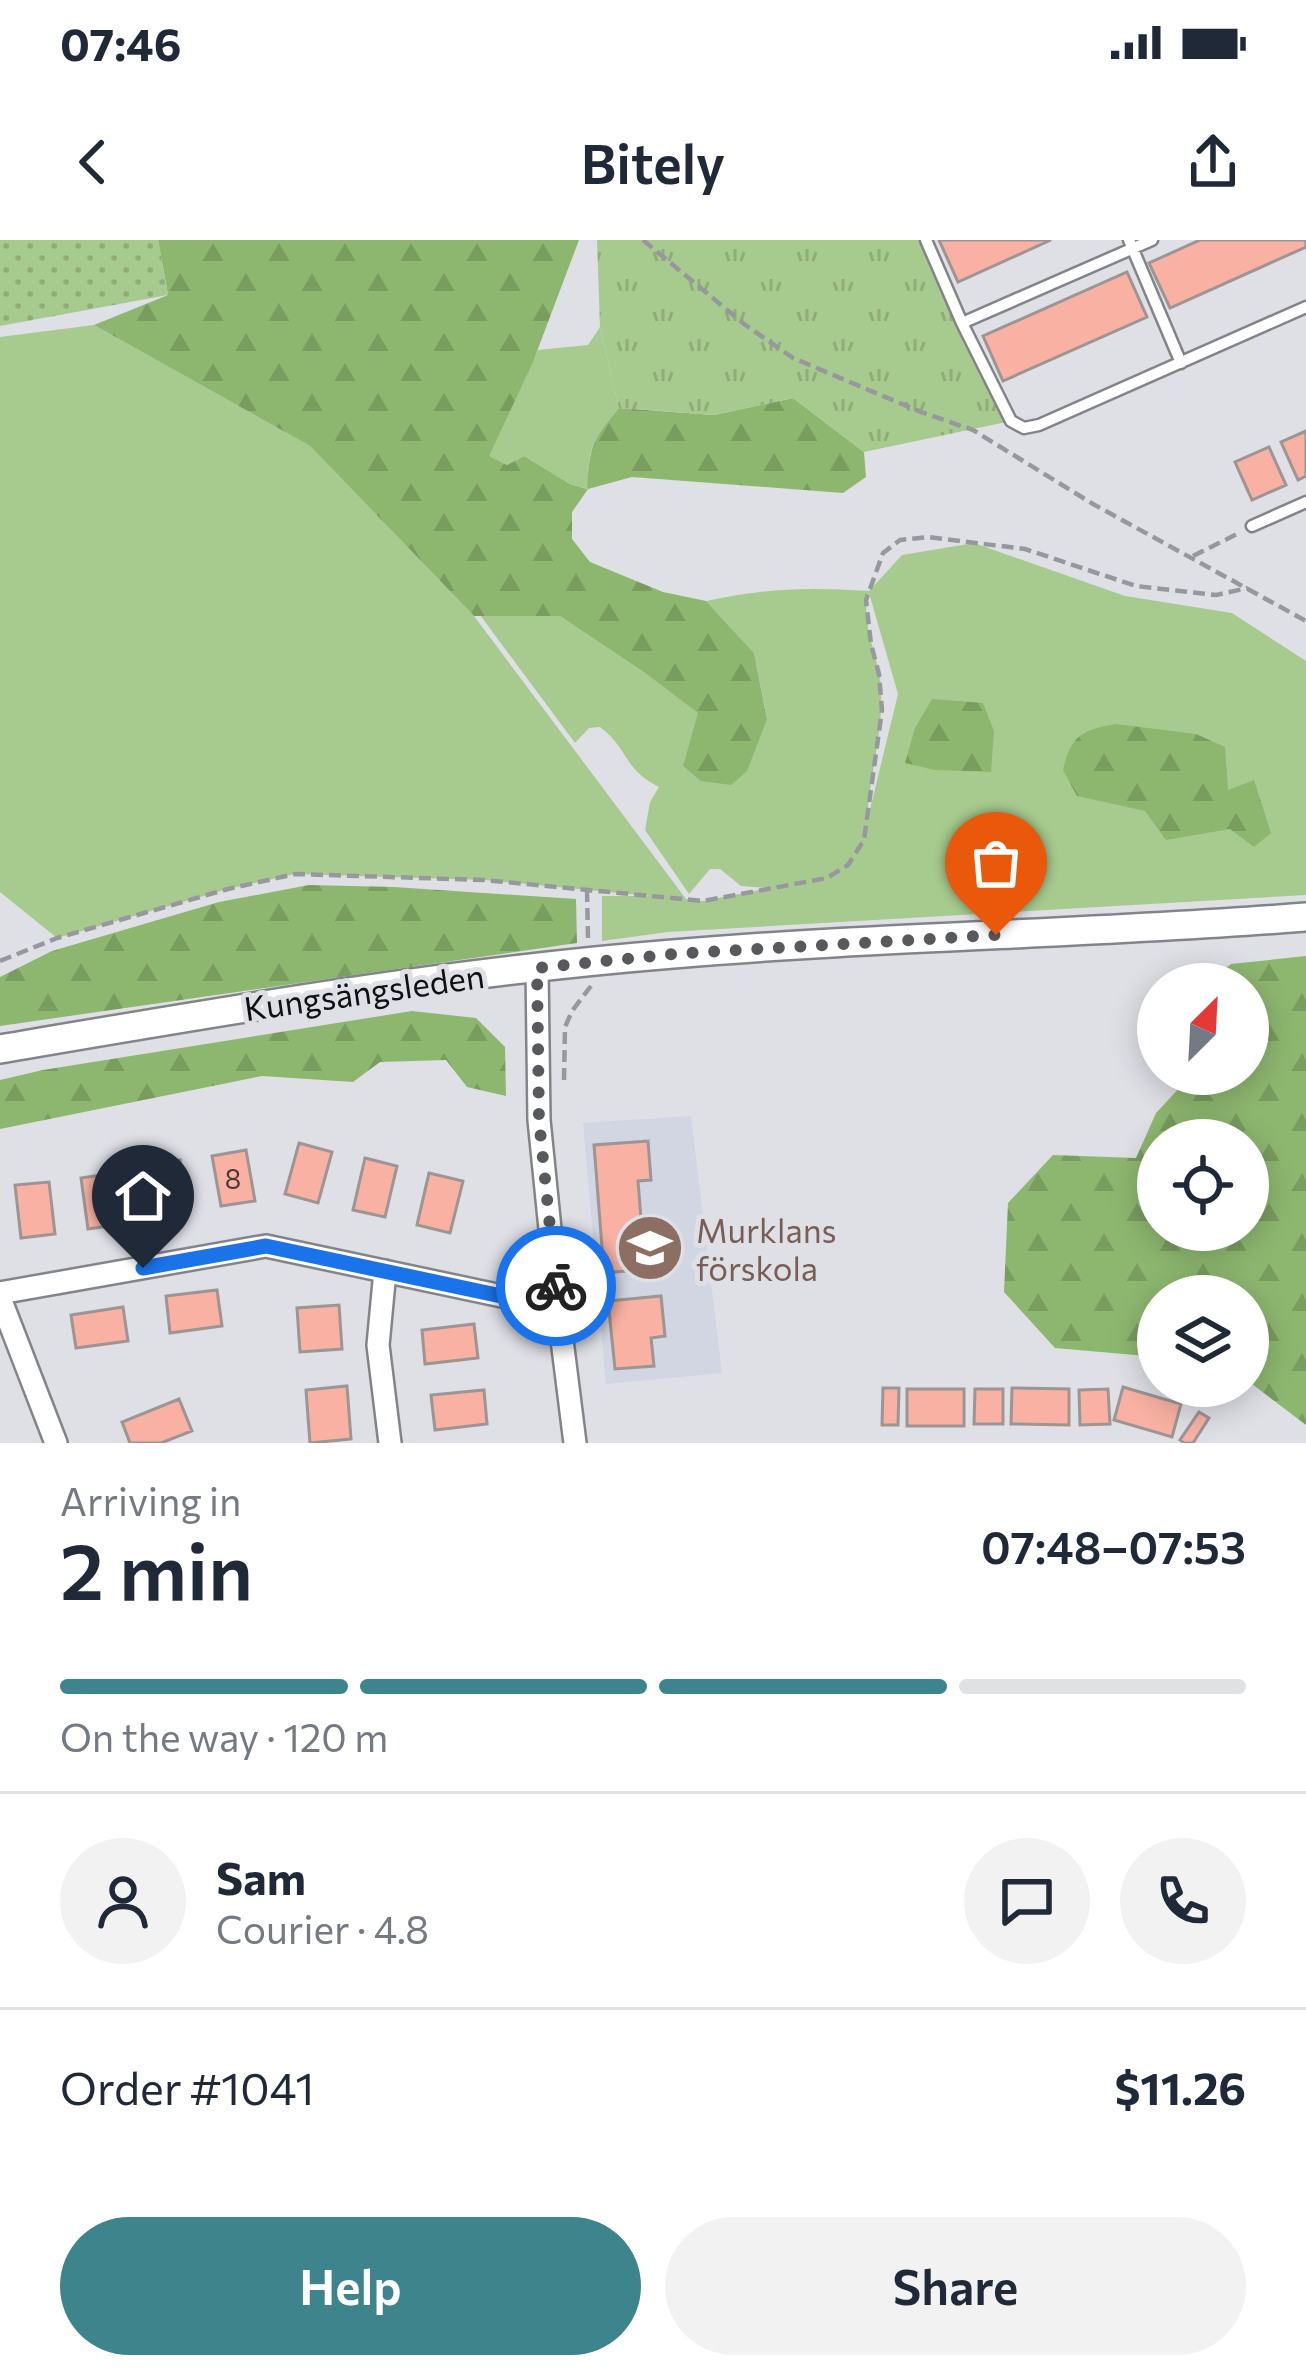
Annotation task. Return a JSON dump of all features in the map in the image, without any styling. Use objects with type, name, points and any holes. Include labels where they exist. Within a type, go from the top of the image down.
[{"type":"main road","name":"Kungsängsleden","points":[[0,1049],[250,1006],[673,954],[1306,917]]},
{"type":"street","points":[[537,968],[539,1120],[575,1443]]},
{"type":"street","points":[[56,1443],[0,1296],[266,1246],[558,1308]]},
{"type":"street","points":[[385,1271],[378,1345],[390,1443]]},
{"type":"lane","points":[[926,240],[1010,422],[1024,428],[1306,307]]},
{"type":"lane","points":[[962,323],[1131,244],[1152,240]]},
{"type":"lane","points":[[1131,244],[1181,363]]},
{"type":"lane","points":[[1252,526],[1306,502]]},
{"type":"path","points":[[644,240],[744,324],[793,358],[973,430],[1093,504],[1306,621]]},
{"type":"path","points":[[1190,557],[1252,526]]},
{"type":"path","points":[[0,961],[56,938],[296,874],[484,880],[703,901],[827,878],[848,865],[863,840],[881,710],[880,674],[866,600],[884,553],[900,539],[928,537],[1025,549],[1136,586],[1216,595],[1248,588]]},
{"type":"shaded area","name":"Murklans förskola","points":[[691,1116],[722,1373],[606,1384],[583,1123]]},
{"type":"green space","points":[[0,240],[158,240],[168,295],[0,326]]},
{"type":"green space","points":[[158,240],[579,240],[533,362],[489,456],[507,465],[524,456],[587,489],[594,445],[619,408],[714,415],[793,398],[864,452],[866,477],[843,493],[632,477],[588,489],[572,512],[572,539],[590,562],[663,592],[706,601],[754,653],[767,719],[747,771],[731,785],[701,781],[683,766],[698,713],[645,673],[560,616],[474,616],[310,446],[94,325],[168,295]]},
{"type":"green space","points":[[597,240],[926,240],[1011,421],[864,452],[793,398],[714,415],[619,408],[600,327]]},
{"type":"green space","points":[[94,325],[310,446],[474,616],[686,899],[703,901],[769,888],[741,886],[720,869],[710,869],[689,894],[645,830],[650,802],[659,787],[632,766],[600,727],[589,728],[575,743],[480,615],[560,616],[699,713],[757,742],[767,718],[754,653],[706,601],[787,590],[869,591],[902,555],[974,543],[1125,596],[1232,613],[1306,661],[1306,895],[668,932],[602,941],[602,896],[650,896],[484,880],[295,874],[57,938],[0,892],[0,337]],"holes":[[[869,593],[898,694],[867,822],[881,696],[867,625]]]},
{"type":"green space","points":[[600,327],[619,408],[593,445],[588,489],[570,484],[524,456],[507,465],[488,456],[538,350],[588,345]]},
{"type":"green space","points":[[932,699],[983,703],[994,731],[991,772],[935,770],[905,763],[915,728]]},
{"type":"green space","points":[[1116,724],[1196,734],[1225,747],[1228,790],[1254,780],[1271,833],[1254,847],[1230,829],[1166,840],[1145,811],[1077,796],[1063,770],[1070,749],[1086,732]]},
{"type":"green space","points":[[309,885],[576,899],[577,943],[0,1026],[0,977],[52,951],[219,902]]},
{"type":"green space","points":[[1306,956],[1306,1425],[1269,1397],[1269,1275],[1137,1275],[1137,1355],[1055,1348],[1004,1292],[1008,1203],[1053,1155],[1137,1156],[1137,1251],[1269,1251],[1269,1119],[1153,1119],[1173,1095],[1269,1095],[1269,963],[1240,963]]},
{"type":"green space","points":[[412,1011],[476,1018],[505,1047],[506,1096],[467,1087],[446,1060],[380,1062],[353,1082],[262,1076],[0,1129],[0,1080]]},
{"type":"building","points":[[939,240],[1051,240],[958,282]]},
{"type":"building","points":[[1200,240],[1306,240],[1306,247],[1170,308],[1149,263]]},
{"type":"building","points":[[1127,272],[1147,317],[1003,381],[983,336]]},
{"type":"building","points":[[1306,431],[1306,476],[1298,480],[1281,442]]},
{"type":"building","points":[[1269,447],[1286,485],[1252,500],[1235,462]]},
{"type":"building","points":[[648,1141],[651,1180],[638,1181],[642,1231],[655,1230],[658,1268],[604,1273],[594,1145]]},
{"type":"building","points":[[299,1143],[332,1152],[318,1203],[285,1194]]},
{"type":"building","points":[[246,1150],[255,1201],[221,1206],[212,1156]]},
{"type":"building","points":[[365,1158],[397,1166],[385,1217],[353,1210]]},
{"type":"building","points":[[180,1160],[188,1211],[154,1216],[147,1164]]},
{"type":"building","points":[[115,1173],[122,1224],[88,1229],[81,1178]]},
{"type":"building","points":[[429,1173],[463,1181],[450,1233],[417,1225]]},
{"type":"building","points":[[49,1182],[55,1234],[21,1238],[15,1185]]},
{"type":"building","points":[[217,1290],[222,1326],[170,1333],[166,1296]]},
{"type":"building","points":[[661,1296],[665,1336],[651,1338],[654,1366],[615,1369],[608,1301]]},
{"type":"building","points":[[339,1305],[342,1349],[300,1352],[297,1308]]},
{"type":"building","points":[[123,1307],[128,1341],[76,1348],[71,1315]]},
{"type":"building","points":[[474,1324],[478,1358],[425,1364],[422,1330]]},
{"type":"building","points":[[347,1386],[351,1439],[310,1443],[306,1390]]},
{"type":"building","points":[[1123,1387],[1137,1391],[1137,1407],[1180,1407],[1172,1437],[1114,1420]]},
{"type":"building","points":[[883,1388],[899,1388],[898,1425],[882,1425]]},
{"type":"building","points":[[1012,1388],[1069,1389],[1069,1425],[1011,1424]]},
{"type":"building","points":[[907,1389],[964,1389],[964,1426],[907,1426]]},
{"type":"building","points":[[975,1389],[1003,1389],[1003,1424],[974,1424]]},
{"type":"building","points":[[1108,1389],[1110,1424],[1080,1425],[1079,1390]]},
{"type":"building","points":[[484,1390],[487,1424],[435,1430],[431,1395]]},
{"type":"building","points":[[179,1399],[192,1431],[161,1443],[130,1443],[122,1422]]},
{"type":"building","points":[[1199,1412],[1209,1418],[1193,1443],[1184,1443],[1180,1440]]},
{"type":"way so far","points":[[556,1286],[539,1120],[537,968],[673,954],[996,935]]},
{"type":"place","name":"Murklans förskola","points":[[650,1248]]},
{"type":"route","points":[[143,1268],[266,1246],[558,1308],[556,1286]]}]
